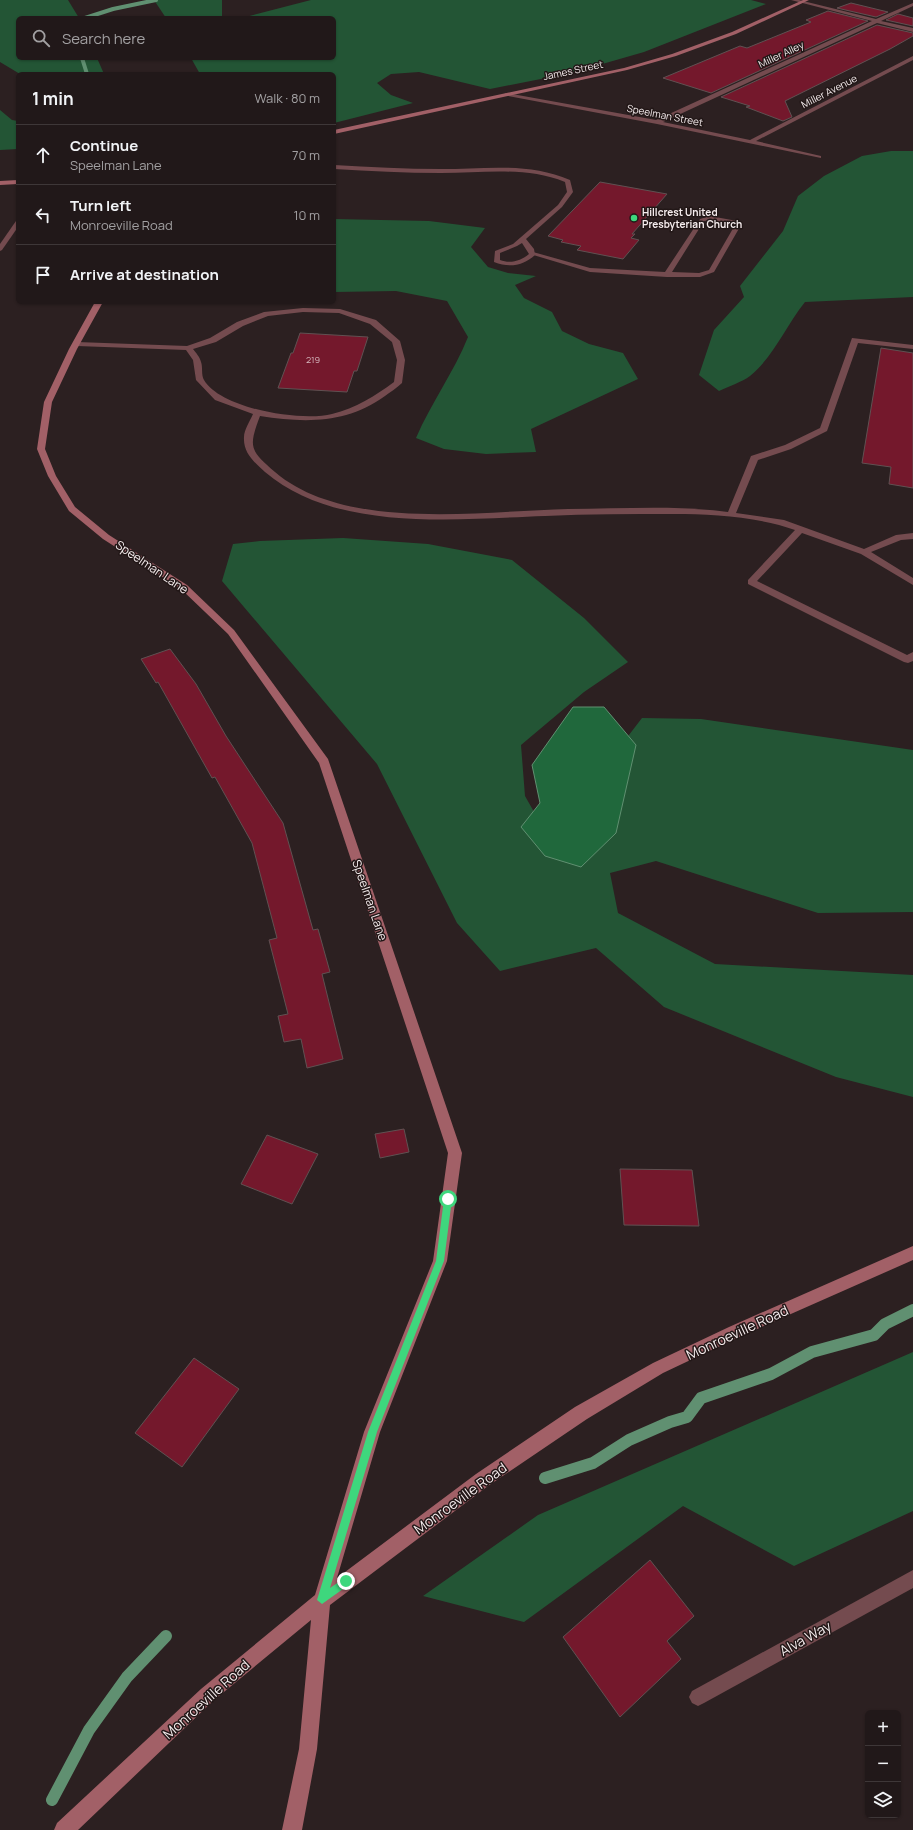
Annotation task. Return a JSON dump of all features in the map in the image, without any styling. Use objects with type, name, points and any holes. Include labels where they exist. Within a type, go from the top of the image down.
[{"type":"street","points":[[793,0],[804,1],[913,30]]},
{"type":"street","name":"James Street","points":[[336,132],[625,69],[674,56],[734,33],[804,1]]},
{"type":"street","name":"Miller Alley","points":[[656,122],[913,4]]},
{"type":"street","name":"Miller Avenue","points":[[752,141],[913,58]]},
{"type":"street","name":"Speelman Street","points":[[506,95],[752,141],[819,157]]},
{"type":"street","points":[[336,167],[428,171],[529,171],[555,175],[568,181],[570,192],[560,206],[515,245],[497,252],[496,261],[505,265],[514,264],[529,259],[533,254]]},
{"type":"street","points":[[0,183],[16,182]]},
{"type":"street","points":[[533,254],[590,270],[667,274],[700,275],[712,271],[738,225],[735,222],[710,218],[702,220],[667,274]]},
{"type":"street","points":[[0,249],[16,225]]},
{"type":"street","points":[[522,239],[532,249],[533,254]]},
{"type":"street","name":"Speelman Lane","points":[[99,304],[48,402],[41,449],[52,476],[72,509],[106,537],[184,587],[231,632],[324,762],[455,1153],[440,1261],[372,1432],[322,1600],[308,1749],[292,1830]]},
{"type":"street","points":[[77,344],[188,348],[213,340],[240,324],[267,314],[303,310],[340,310],[373,322],[396,341],[401,360],[398,383],[370,403],[332,417],[291,418],[257,413],[218,398],[200,380],[197,360],[188,348]]},
{"type":"street","points":[[731,515],[754,458],[788,447],[824,429],[855,340],[913,347]]},
{"type":"street","points":[[257,413],[248,437],[252,456],[282,482],[318,500],[377,514],[443,517],[566,512],[676,511],[731,515],[781,522],[864,552],[913,582]]},
{"type":"street","points":[[801,529],[752,582],[908,660],[913,655]]},
{"type":"street","points":[[864,552],[899,537],[913,536]]},
{"type":"street","name":"Monroeville Road","points":[[64,1830],[207,1695],[322,1600],[482,1480],[581,1413],[658,1368],[734,1332],[913,1253]]},
{"type":"street","name":"Alva Way","points":[[698,1697],[913,1579]]},
{"type":"shaded area","points":[[0,0],[68,0],[78,16],[16,16],[16,60],[98,60],[103,72],[17,72],[0,62]]},
{"type":"shaded area","points":[[154,0],[222,0],[222,16],[165,16]]},
{"type":"shaded area","points":[[311,0],[751,0],[766,4],[644,52],[571,73],[490,89],[419,72],[391,74],[377,83],[391,95],[413,103],[336,122],[336,72],[199,72],[192,60],[336,60],[336,16],[250,16]]},
{"type":"shaded area","points":[[0,110],[12,120],[16,121],[16,149],[0,150]]},
{"type":"shaded area","points":[[891,151],[913,151],[913,297],[805,302],[759,368],[747,378],[719,391],[699,375],[714,330],[744,297],[740,286],[783,231],[798,196],[824,176],[862,156]]},
{"type":"shaded area","points":[[336,219],[429,221],[485,228],[471,247],[488,267],[508,273],[536,276],[515,285],[524,298],[552,312],[562,331],[589,344],[623,353],[638,379],[531,429],[536,452],[486,454],[444,449],[416,438],[428,412],[456,363],[468,337],[447,301],[396,291],[336,292]]},
{"type":"shaded area","points":[[343,538],[428,544],[512,560],[584,618],[628,662],[584,692],[521,745],[525,796],[546,833],[592,783],[642,718],[701,719],[913,750],[913,912],[818,913],[656,861],[610,873],[618,913],[715,964],[913,975],[913,1097],[836,1077],[664,1007],[596,948],[500,971],[457,923],[377,764],[222,581],[233,544],[260,541]]},
{"type":"shaded area","points":[[573,707],[604,707],[636,745],[616,833],[581,867],[545,856],[521,827],[540,803],[532,765]]},
{"type":"shaded area","points":[[913,1352],[913,1511],[794,1566],[683,1506],[524,1622],[423,1596],[538,1515]]},
{"type":"building","points":[[851,3],[888,12],[876,17],[837,8]]},
{"type":"building","points":[[828,11],[868,21],[711,93],[663,78],[740,46],[747,48],[811,22],[806,20]]},
{"type":"building","points":[[898,14],[913,18],[913,26],[886,20]]},
{"type":"building","points":[[877,25],[913,33],[913,36],[785,101],[792,117],[783,121],[746,107],[750,106],[721,97]]},
{"type":"building","name":"Hillcrest United Presbyterian Church","points":[[600,182],[667,194],[632,234],[635,234],[631,238],[639,240],[623,259],[577,250],[581,246],[561,242],[563,240],[548,236]]},
{"type":"building","points":[[300,333],[368,337],[357,371],[354,371],[347,392],[278,388]]},
{"type":"building","points":[[881,348],[913,353],[913,488],[889,484],[891,467],[862,463]]},
{"type":"building","points":[[170,649],[196,684],[226,736],[283,823],[313,930],[318,929],[330,972],[322,974],[343,1059],[307,1068],[301,1039],[284,1042],[278,1016],[288,1014],[269,940],[277,938],[252,843],[215,777],[212,778],[158,682],[156,683],[141,659]]},
{"type":"building","points":[[404,1129],[409,1152],[380,1158],[375,1134]]},
{"type":"building","points":[[267,1135],[318,1154],[292,1204],[241,1184]]},
{"type":"building","points":[[620,1169],[692,1170],[699,1226],[624,1225]]},
{"type":"building","points":[[194,1358],[239,1389],[182,1467],[135,1433]]},
{"type":"building","points":[[650,1560],[694,1616],[667,1641],[681,1659],[620,1717],[563,1637]]},
{"type":"waterway","points":[[91,16],[113,9],[156,0]]},
{"type":"waterway","points":[[83,60],[86,72]]},
{"type":"waterway","points":[[545,1478],[593,1463],[629,1440],[670,1422],[687,1417],[701,1398],[771,1374],[812,1352],[874,1335],[885,1324],[913,1310]]},
{"type":"waterway","points":[[52,1800],[89,1730],[127,1677],[166,1636]]},
{"type":"place","name":"Hillcrest United Presbyterian Church","points":[[634,218]]},
{"type":"route","points":[[346,1581],[322,1600],[372,1432],[440,1261],[448,1199]]}]
